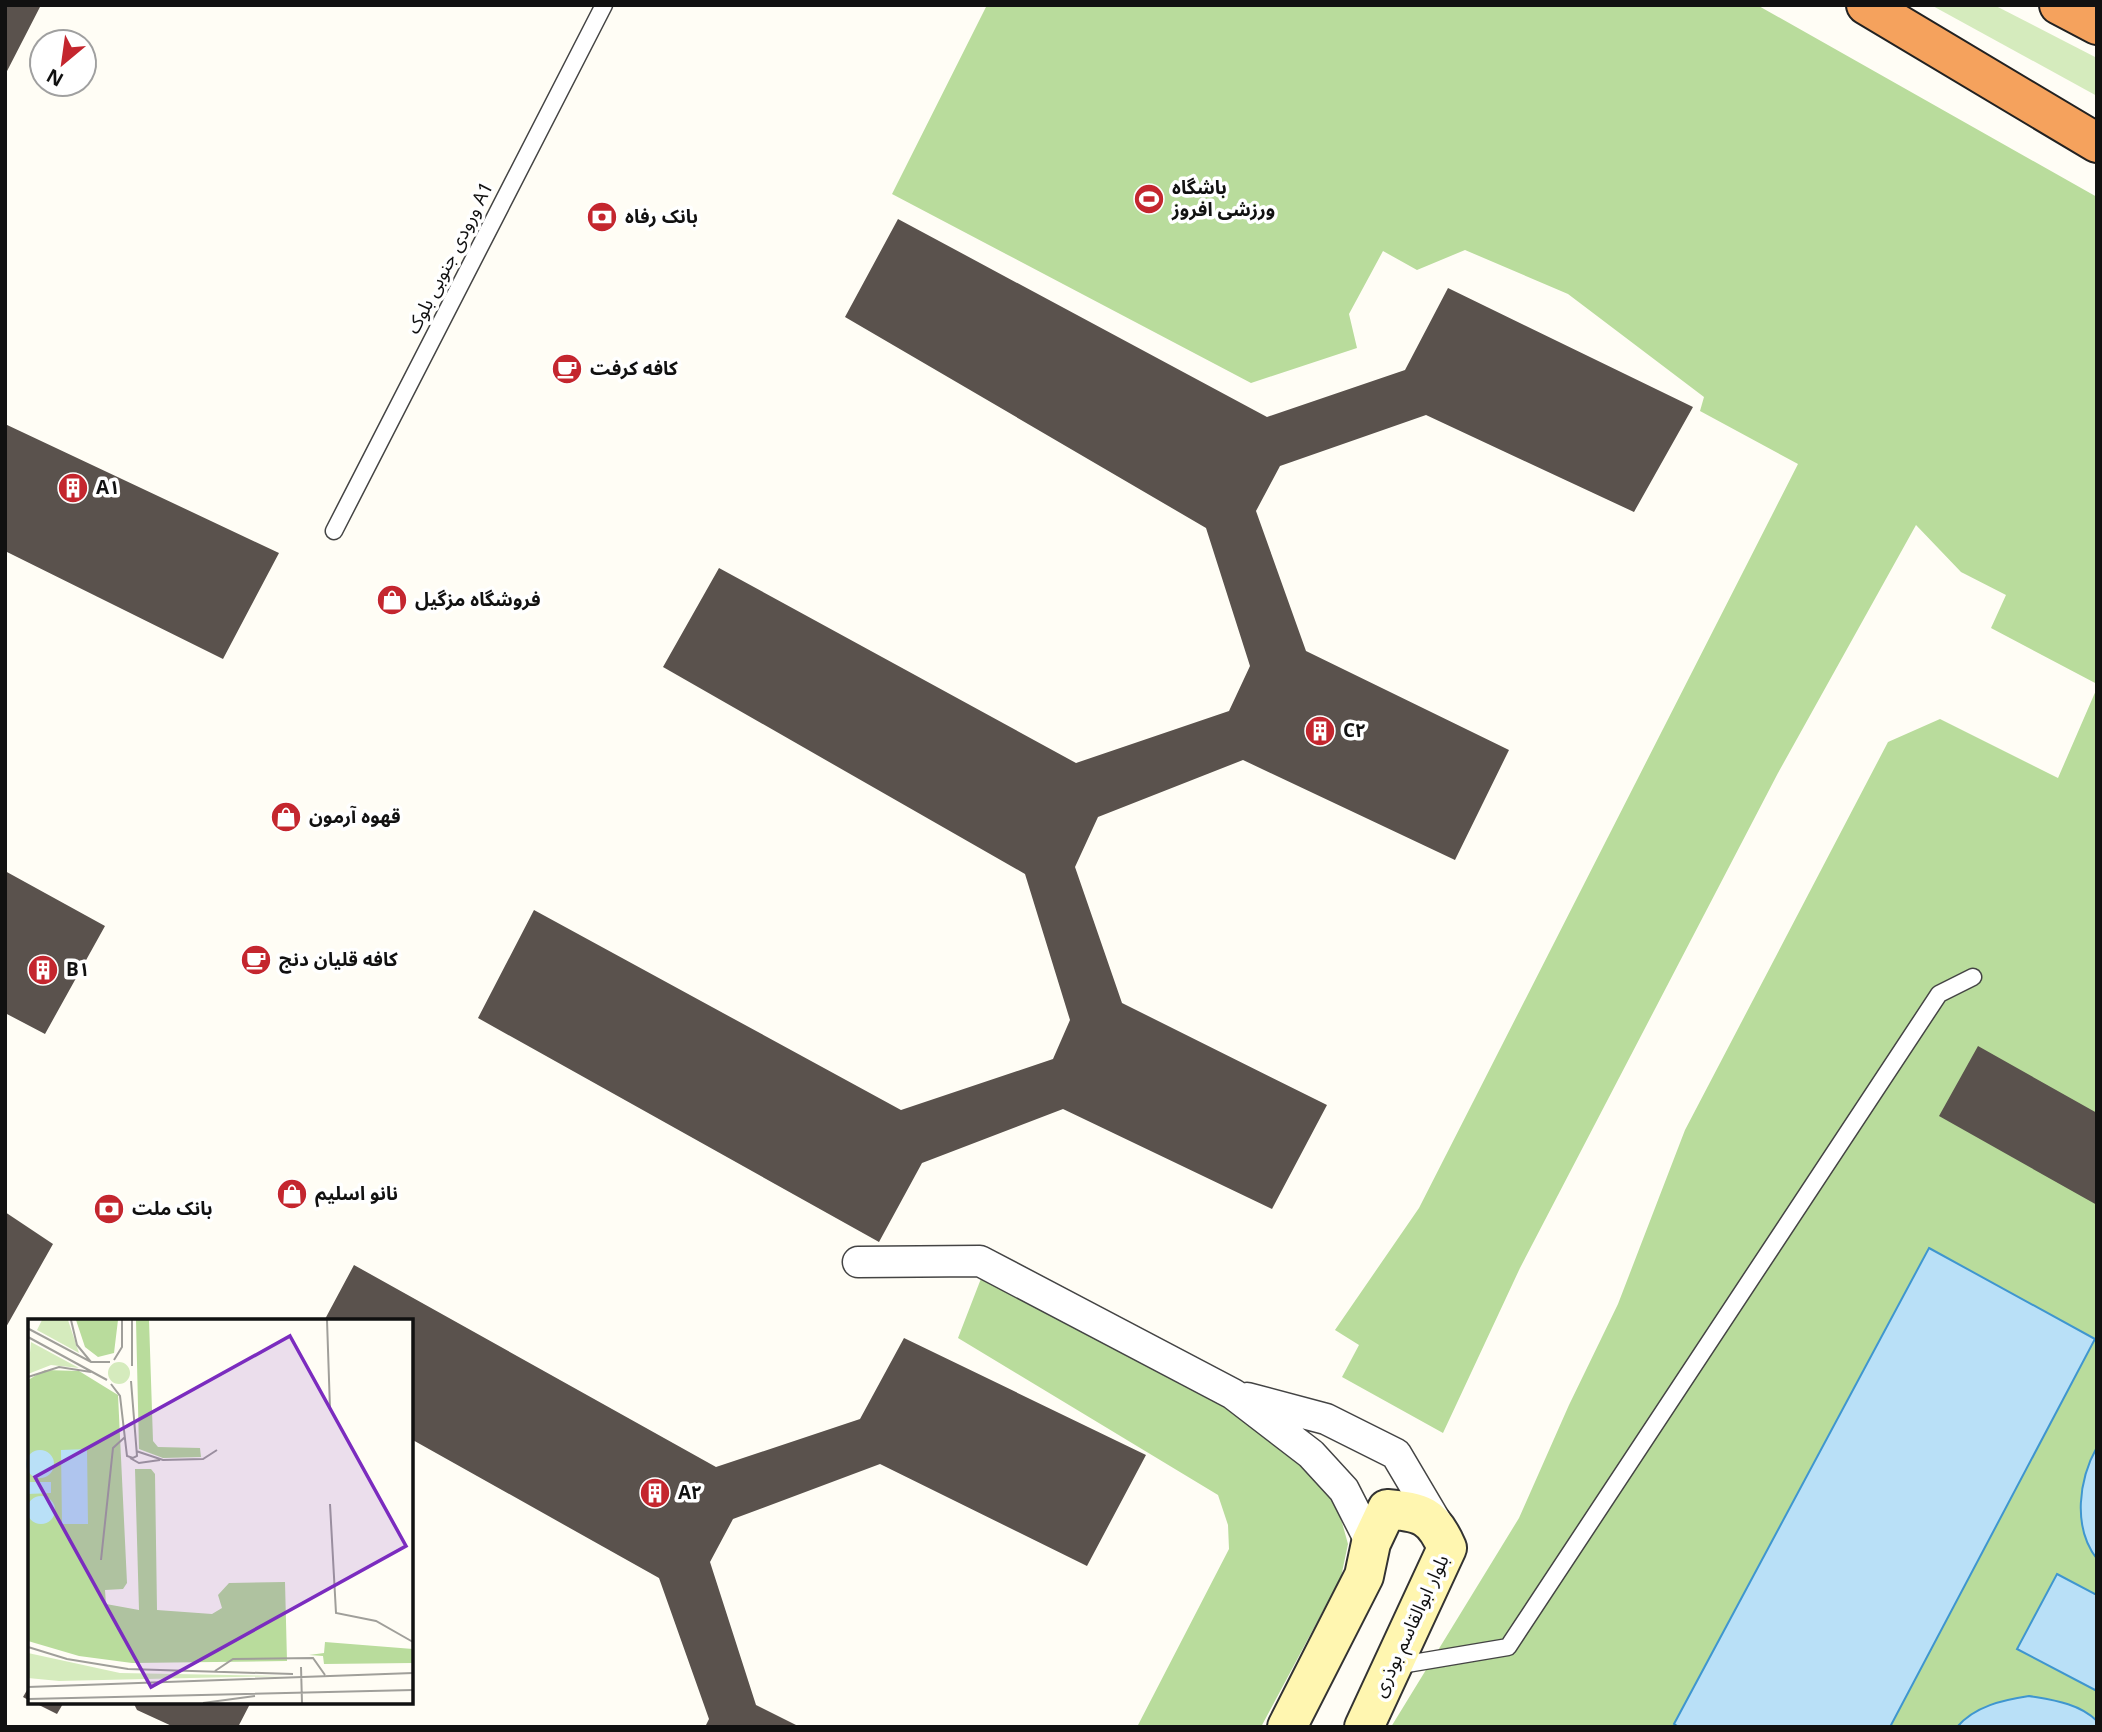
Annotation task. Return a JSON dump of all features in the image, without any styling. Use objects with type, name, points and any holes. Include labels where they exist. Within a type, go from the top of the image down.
[{"type":"highway","points":[[1866,5],[2097,143]]},
{"type":"highway","points":[[2059,5],[2097,25]]},
{"type":"street","points":[[858,1262],[980,1261],[1233,1394],[1311,1454],[1344,1490],[1371,1543]]},
{"type":"street","points":[[1233,1394],[1326,1419],[1396,1454],[1438,1525]]},
{"type":"street","name":"بلوار ابوالقاسم بوذری","points":[[1287,1727],[1364,1576],[1371,1543],[1387,1509],[1415,1511],[1438,1525],[1447,1548],[1364,1727]]},
{"type":"lane","name":"ورودی جنوبی بلوک A1","points":[[334,531],[604,5]]},
{"type":"lane","points":[[1392,1667],[1508,1647],[1939,994],[1973,976]]},
{"type":"green space","points":[[987,5],[1757,5],[2097,197],[2097,684],[1991,628],[2006,595],[1961,572],[1916,525],[1778,773],[1520,1268],[1443,1433],[1342,1377],[1359,1345],[1335,1330],[1419,1208],[1798,464],[1700,411],[1704,397],[1568,294],[1465,250],[1417,270],[1383,251],[1349,314],[1357,348],[1251,383],[892,194]]},
{"type":"green space","points":[[1931,5],[1994,5],[2097,58],[2097,96]]},
{"type":"green space","points":[[2097,688],[2097,1727],[1391,1727],[1519,1518],[1618,1304],[1685,1130],[1888,742],[1940,719],[2058,778]]},
{"type":"green space","points":[[982,1276],[1224,1407],[1315,1475],[1338,1508],[1348,1544],[1341,1577],[1261,1727],[1137,1727],[1229,1549],[1228,1525],[1218,1495],[958,1338]]},
{"type":"water","points":[[1929,1248],[2095,1339],[1890,1727],[1679,1727],[1674,1724]]},
{"type":"water","points":[[2097,1447],[2097,1559],[2084,1532],[2081,1503],[2086,1474]]},
{"type":"water","points":[[2057,1574],[2097,1595],[2097,1691],[2017,1649]]},
{"type":"water","points":[[2029,1696],[2074,1706],[2097,1721],[2097,1727],[1957,1727],[1981,1709]]},
{"type":"building","points":[[5,5],[41,5],[28,28],[5,75]]},
{"type":"building","name":"C۲","points":[[898,219],[1267,417],[1405,370],[1448,288],[1693,407],[1634,512],[1426,415],[1280,466],[1256,511],[1306,651],[1509,750],[1455,860],[1243,760],[1098,817],[1075,867],[1122,1003],[1327,1105],[1272,1209],[1063,1109],[922,1163],[879,1242],[478,1018],[534,910],[901,1110],[1053,1059],[1070,1020],[1025,874],[663,667],[719,568],[1076,763],[1229,711],[1250,666],[1206,528],[845,317]]},
{"type":"building","name":"A۱","points":[[5,424],[279,553],[223,659],[5,551]]},
{"type":"building","name":"B۱","points":[[5,871],[105,926],[45,1034],[5,1013]]},
{"type":"building","points":[[1978,1046],[2097,1113],[2097,1205],[1939,1116]]},
{"type":"building","points":[[5,1212],[53,1244],[5,1329]]},
{"type":"building","name":"A۲","points":[[354,1265],[716,1467],[860,1419],[904,1338],[1146,1455],[1087,1566],[880,1464],[733,1519],[710,1562],[756,1705],[800,1727],[705,1727],[709,1719],[659,1578],[413,1440],[413,1319],[325,1319]]},
{"type":"building","points":[[37,1704],[63,1704],[57,1714]]},
{"type":"building","points":[[134,1704],[250,1704],[238,1727],[174,1727],[137,1710]]},
{"type":"place","name":"باشگاه ورزشی افروز","points":[[1149,199]]},
{"type":"place","name":"بانک رفاه","points":[[602,217]]},
{"type":"place","name":"کافه کرفت","points":[[567,369]]},
{"type":"place","name":"A۱","points":[[73,488]]},
{"type":"place","name":"فروشگاه مزگیل","points":[[392,600]]},
{"type":"place","name":"C۲","points":[[1320,731]]},
{"type":"place","name":"قهوه آرمون","points":[[286,817]]},
{"type":"place","name":"کافه قلیان دنج","points":[[256,960]]},
{"type":"place","name":"B۱","points":[[43,970]]},
{"type":"place","name":"نانو اسلیم","points":[[292,1194]]},
{"type":"place","name":"بانک ملت","points":[[109,1209]]},
{"type":"place","name":"A۲","points":[[655,1493]]}]
